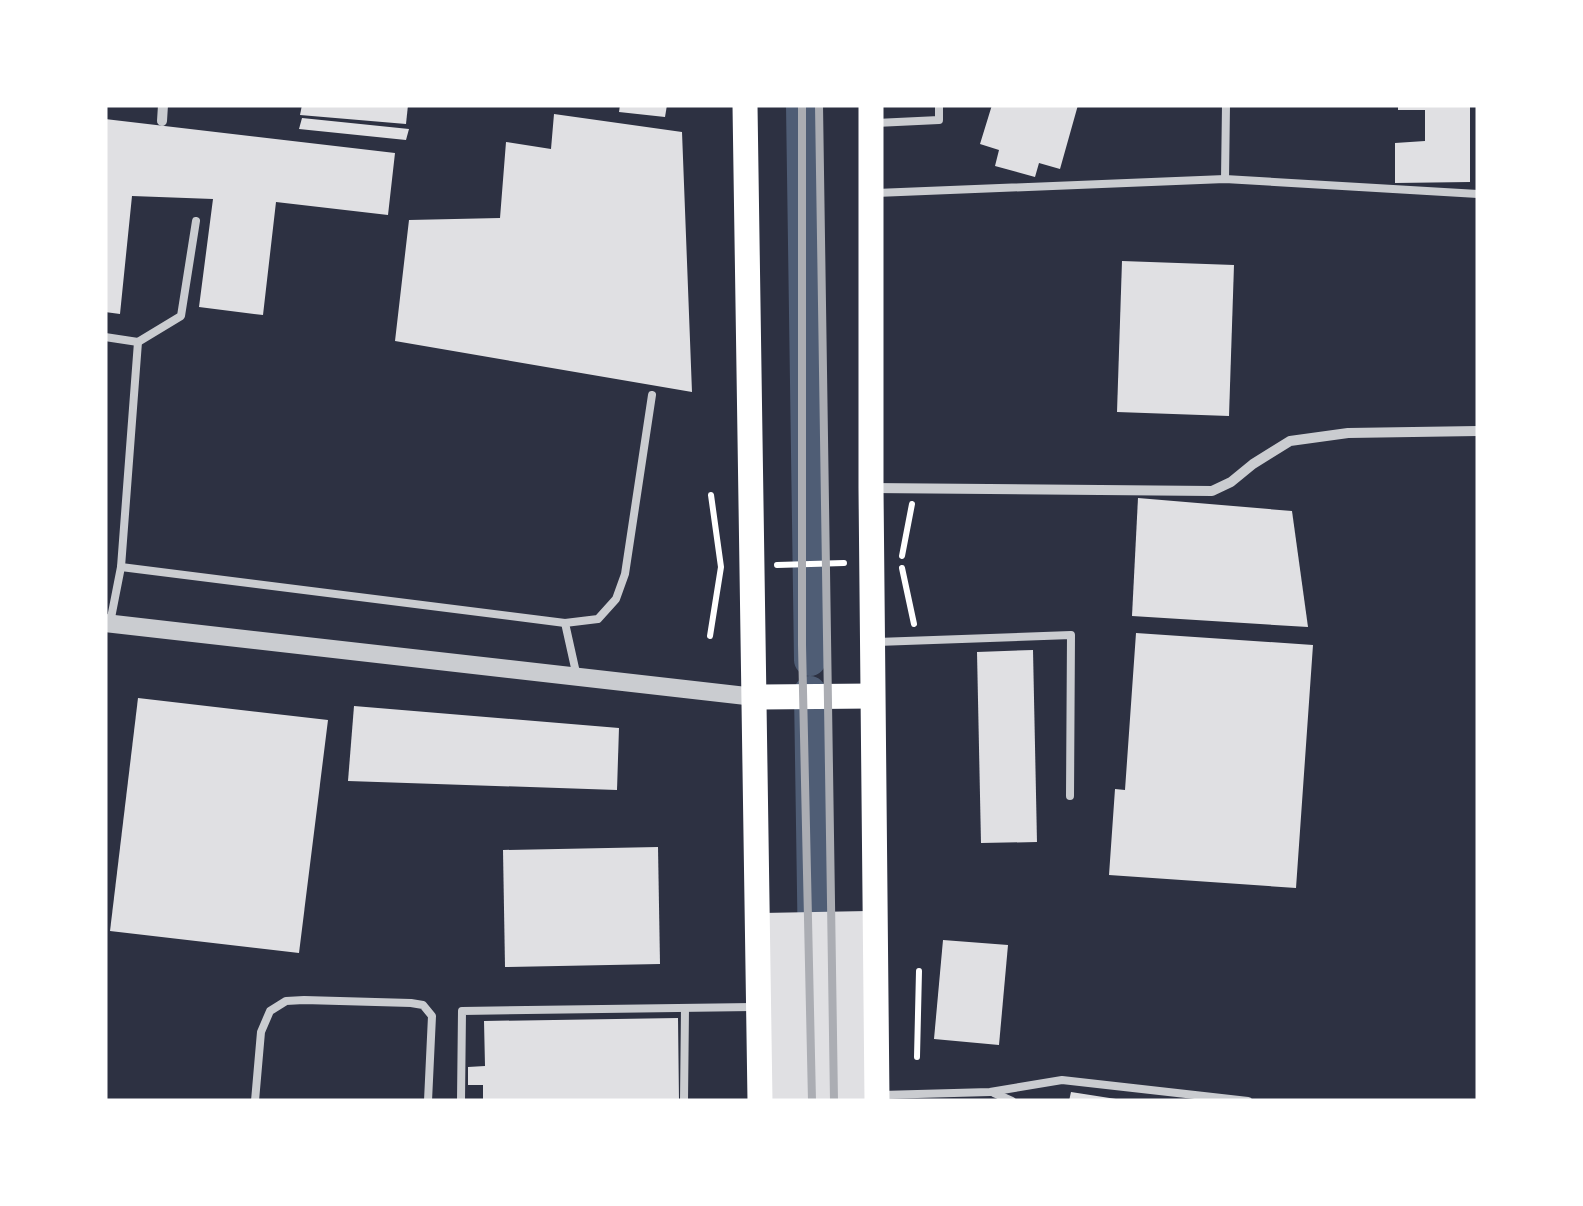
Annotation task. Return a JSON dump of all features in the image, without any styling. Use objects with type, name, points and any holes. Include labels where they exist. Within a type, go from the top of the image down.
[{"type":"main road","points":[[745,105],[766,696],[760,1101]]},
{"type":"main road","points":[[871,114],[877,1098]]},
{"type":"main road","points":[[766,696],[872,696]]},
{"type":"street","points":[[162,121],[163,105]]},
{"type":"street","points":[[871,488],[1212,491],[1290,441],[1348,432],[1478,431]]},
{"type":"street","points":[[108,623],[766,696]]},
{"type":"lane","points":[[871,114],[939,120],[939,105]]},
{"type":"lane","points":[[1225,179],[1226,105]]},
{"type":"lane","points":[[871,194],[1225,179],[1478,194]]},
{"type":"lane","points":[[105,337],[138,342],[181,316],[196,221]]},
{"type":"lane","points":[[108,623],[121,567],[138,342]]},
{"type":"lane","points":[[121,567],[565,623],[598,619],[616,599],[625,574],[652,396]]},
{"type":"lane","points":[[565,623],[577,678]]},
{"type":"lane","points":[[872,642],[1071,635],[1070,796]]},
{"type":"lane","points":[[255,1101],[261,1032],[270,1011],[286,1002],[304,1000],[423,1005],[432,1016],[428,1101]]},
{"type":"lane","points":[[461,1101],[462,1011],[759,1007]]},
{"type":"lane","points":[[684,1008],[684,1101]]},
{"type":"lane","points":[[877,1098],[990,1092],[1062,1080],[1248,1101]]},
{"type":"lane","points":[[990,1092],[1012,1101]]},
{"type":"lane","points":[[958,1101],[965,1093]]},
{"type":"path","points":[[710,636],[721,567],[711,495]]},
{"type":"path","points":[[913,502],[900,561],[915,625]]},
{"type":"path","points":[[761,566],[860,562]]},
{"type":"path","points":[[916,1057],[920,971]]},
{"type":"building","points":[[302,105],[408,105],[406,124],[300,115]]},
{"type":"building","points":[[620,105],[667,105],[665,117],[619,112]]},
{"type":"building","points":[[992,105],[1078,105],[1060,169],[1039,163],[1035,177],[995,166],[999,150],[980,144]]},
{"type":"building","points":[[1398,105],[1470,105],[1470,182],[1395,183],[1395,143],[1425,141],[1425,110],[1398,110]]},
{"type":"building","points":[[554,114],[682,132],[692,392],[395,341],[409,220],[500,218],[506,142],[551,149]]},
{"type":"building","points":[[302,118],[409,129],[406,140],[299,129]]},
{"type":"building","points":[[105,119],[395,153],[388,215],[276,202],[263,315],[199,307],[213,199],[132,196],[120,314],[105,312]]},
{"type":"building","points":[[1122,261],[1234,265],[1229,416],[1117,412]]},
{"type":"building","points":[[1138,498],[1292,511],[1308,627],[1132,616]]},
{"type":"building","points":[[1136,633],[1313,645],[1296,888],[1109,875],[1115,789],[1125,790]]},
{"type":"building","points":[[1033,650],[1037,842],[981,843],[977,652]]},
{"type":"building","points":[[138,698],[328,720],[299,953],[110,931]]},
{"type":"building","points":[[354,706],[619,728],[617,790],[348,781]]},
{"type":"building","points":[[658,847],[660,964],[505,967],[503,850]]},
{"type":"building","points":[[868,911],[871,1101],[767,1101],[762,913]]},
{"type":"building","points":[[943,940],[1008,945],[999,1045],[934,1039]]},
{"type":"building","points":[[678,1018],[679,1101],[483,1101],[483,1085],[468,1085],[468,1067],[485,1066],[484,1021]]},
{"type":"building","points":[[1071,1092],[1116,1099],[1116,1101],[1069,1101]]},
{"type":"waterway","points":[[802,105],[810,660]]},
{"type":"waterway","points":[[810,692],[814,957]]},
{"type":"railway","points":[[802,105],[802,645],[812,1101]]},
{"type":"railway","points":[[819,105],[834,1101]]}]
